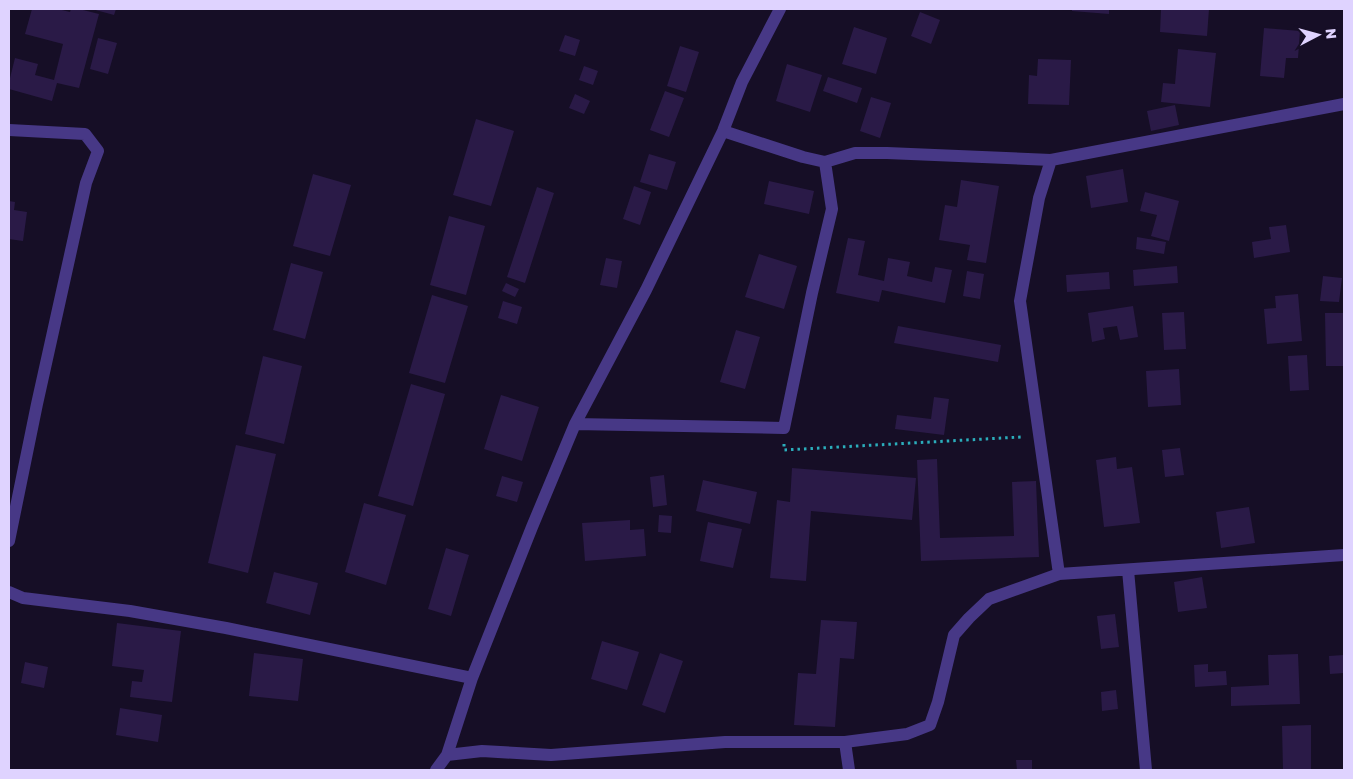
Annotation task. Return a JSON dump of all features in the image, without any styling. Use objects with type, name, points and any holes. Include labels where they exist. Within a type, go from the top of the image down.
[{"type":"street","points":[[436,770],[447,756],[472,678],[575,424],[646,290],[723,131],[742,82],[780,9]]},
{"type":"street","points":[[723,131],[803,157],[825,162],[855,153],[1051,160],[1344,104]]},
{"type":"street","points":[[9,130],[85,134],[98,151],[84,192],[9,541]]},
{"type":"street","points":[[1051,160],[1039,198],[1020,301],[1059,574]]},
{"type":"street","points":[[575,424],[784,428],[812,293],[832,209],[825,162]]},
{"type":"street","points":[[447,756],[482,751],[551,755],[725,742],[845,742],[907,734],[930,725],[938,702],[954,634],[989,599],[1059,574],[1344,555]]},
{"type":"street","points":[[1128,570],[1146,770]]},
{"type":"street","points":[[9,592],[23,598],[130,611],[226,628],[472,678]]},
{"type":"street","points":[[845,742],[849,770]]},
{"type":"path","points":[[784,428],[784,450],[1039,436]]},
{"type":"building","points":[[32,9],[63,9],[70,12],[71,9],[79,9],[99,14],[79,88],[57,83],[52,101],[9,89],[15,58],[38,64],[35,75],[54,80],[63,44],[25,34]]},
{"type":"building","points":[[92,9],[116,9],[114,15]]},
{"type":"building","points":[[1072,9],[1109,9],[1109,14],[1072,11]]},
{"type":"building","points":[[1161,9],[1209,9],[1207,36],[1160,32]]},
{"type":"building","points":[[920,12],[940,20],[931,44],[911,36]]},
{"type":"building","points":[[854,27],[887,38],[876,74],[842,64]]},
{"type":"building","points":[[1264,28],[1300,31],[1298,58],[1286,58],[1284,78],[1260,76]]},
{"type":"building","points":[[565,35],[580,40],[575,56],[559,51]]},
{"type":"building","points":[[98,38],[117,43],[108,74],[90,69]]},
{"type":"building","points":[[680,46],[699,52],[686,92],[667,86]]},
{"type":"building","points":[[1178,49],[1216,53],[1210,107],[1161,102],[1163,83],[1175,84]]},
{"type":"building","points":[[1038,59],[1071,60],[1069,105],[1028,104],[1029,75],[1037,76]]},
{"type":"building","points":[[787,64],[822,75],[810,112],[776,101]]},
{"type":"building","points":[[584,66],[598,71],[593,85],[579,80]]},
{"type":"building","points":[[828,77],[862,88],[857,103],[823,91]]},
{"type":"building","points":[[665,91],[684,98],[669,137],[650,130]]},
{"type":"building","points":[[575,94],[590,101],[584,114],[569,108]]},
{"type":"building","points":[[871,97],[891,103],[880,138],[860,131]]},
{"type":"building","points":[[1175,105],[1179,125],[1151,131],[1147,111]]},
{"type":"building","points":[[476,119],[514,131],[491,206],[453,195]]},
{"type":"building","points":[[649,154],[676,162],[667,190],[640,182]]},
{"type":"building","points":[[1123,169],[1128,202],[1091,208],[1086,176]]},
{"type":"building","points":[[313,174],[351,185],[330,256],[293,246]]},
{"type":"building","points":[[961,180],[999,186],[986,263],[967,260],[970,245],[939,240],[945,205],[957,207]]},
{"type":"building","points":[[769,181],[814,191],[809,214],[764,204]]},
{"type":"building","points":[[634,186],[651,192],[640,225],[623,219]]},
{"type":"building","points":[[537,187],[554,193],[525,283],[507,277]]},
{"type":"building","points":[[1145,192],[1179,201],[1169,241],[1151,236],[1157,215],[1140,211]]},
{"type":"building","points":[[9,201],[15,202],[14,210],[27,212],[23,241],[9,239]]},
{"type":"building","points":[[449,216],[485,226],[466,295],[430,285]]},
{"type":"building","points":[[1286,225],[1290,252],[1254,258],[1252,242],[1271,239],[1269,227]]},
{"type":"building","points":[[1137,237],[1166,242],[1164,254],[1136,249]]},
{"type":"building","points":[[848,238],[865,241],[858,275],[884,281],[888,258],[910,262],[907,276],[932,282],[935,267],[952,270],[945,303],[882,290],[879,302],[836,293]]},
{"type":"building","points":[[759,254],[797,266],[784,309],[745,297]]},
{"type":"building","points":[[606,258],[622,261],[617,288],[600,285]]},
{"type":"building","points":[[291,263],[323,272],[305,339],[273,330]]},
{"type":"building","points":[[1177,266],[1178,283],[1134,286],[1133,270]]},
{"type":"building","points":[[967,271],[984,274],[980,299],[963,296]]},
{"type":"building","points":[[1109,272],[1110,289],[1067,292],[1066,275]]},
{"type":"building","points":[[1323,276],[1342,278],[1339,302],[1320,301]]},
{"type":"building","points":[[506,283],[519,289],[515,297],[502,291]]},
{"type":"building","points":[[1298,294],[1302,341],[1267,344],[1264,309],[1276,308],[1275,296]]},
{"type":"building","points":[[432,295],[468,306],[445,383],[409,373]]},
{"type":"building","points":[[503,301],[522,307],[517,324],[498,318]]},
{"type":"building","points":[[1133,306],[1138,337],[1120,340],[1117,326],[1103,328],[1105,339],[1092,342],[1088,313]]},
{"type":"building","points":[[1184,312],[1186,349],[1164,350],[1162,313]]},
{"type":"building","points":[[1325,313],[1344,313],[1344,366],[1326,366]]},
{"type":"building","points":[[898,326],[1001,345],[998,362],[894,343]]},
{"type":"building","points":[[736,330],[760,337],[745,389],[720,382]]},
{"type":"building","points":[[1307,355],[1309,390],[1290,391],[1288,356]]},
{"type":"building","points":[[263,356],[302,366],[284,444],[245,434]]},
{"type":"building","points":[[1179,369],[1181,405],[1148,407],[1146,371]]},
{"type":"building","points":[[411,384],[445,394],[413,506],[378,496]]},
{"type":"building","points":[[501,395],[539,407],[522,461],[484,449]]},
{"type":"building","points":[[934,397],[949,399],[944,435],[895,429],[897,415],[931,419]]},
{"type":"building","points":[[236,445],[276,454],[248,573],[208,563]]},
{"type":"building","points":[[1180,448],[1184,475],[1165,477],[1162,450]]},
{"type":"building","points":[[1116,457],[1117,469],[1132,467],[1140,523],[1104,527],[1096,460]]},
{"type":"building","points":[[937,459],[940,538],[1014,536],[1012,482],[1036,481],[1039,557],[921,561],[917,460]]},
{"type":"building","points":[[792,468],[916,478],[912,520],[811,511],[806,581],[770,578],[777,500],[790,502]]},
{"type":"building","points":[[664,475],[667,505],[653,507],[650,477]]},
{"type":"building","points":[[502,476],[523,482],[517,502],[496,496]]},
{"type":"building","points":[[703,480],[757,492],[750,524],[696,511]]},
{"type":"building","points":[[364,503],[406,515],[386,585],[345,572]]},
{"type":"building","points":[[1249,507],[1255,543],[1221,548],[1216,512]]},
{"type":"building","points":[[659,515],[672,516],[671,533],[658,532]]},
{"type":"building","points":[[630,520],[630,530],[644,529],[646,556],[585,561],[582,523]]},
{"type":"building","points":[[708,522],[742,529],[733,568],[700,561]]},
{"type":"building","points":[[446,548],[469,555],[451,616],[428,609]]},
{"type":"building","points":[[274,572],[318,583],[310,615],[266,603]]},
{"type":"building","points":[[1202,577],[1207,608],[1178,612],[1174,582]]},
{"type":"building","points":[[1115,614],[1119,647],[1101,649],[1097,616]]},
{"type":"building","points":[[821,620],[857,622],[854,659],[840,658],[835,727],[794,725],[798,673],[816,674]]},
{"type":"building","points":[[117,623],[181,631],[172,702],[130,697],[132,681],[142,682],[144,670],[112,666]]},
{"type":"building","points":[[602,641],[639,652],[627,690],[591,679]]},
{"type":"building","points":[[254,653],[303,659],[298,701],[249,696]]},
{"type":"building","points":[[660,653],[683,661],[665,713],[642,705]]},
{"type":"building","points":[[1298,654],[1300,704],[1231,706],[1231,687],[1269,685],[1268,655]]},
{"type":"building","points":[[1344,655],[1344,673],[1330,674],[1329,656]]},
{"type":"building","points":[[25,662],[48,667],[44,688],[21,683]]},
{"type":"building","points":[[1208,664],[1208,672],[1226,671],[1227,685],[1195,687],[1194,665]]},
{"type":"building","points":[[1116,690],[1118,709],[1102,711],[1101,692]]},
{"type":"building","points":[[120,708],[162,715],[158,742],[116,735]]},
{"type":"building","points":[[1311,725],[1311,770],[1283,770],[1282,726]]},
{"type":"building","points":[[1016,760],[1032,760],[1032,770],[1017,770]]}]
